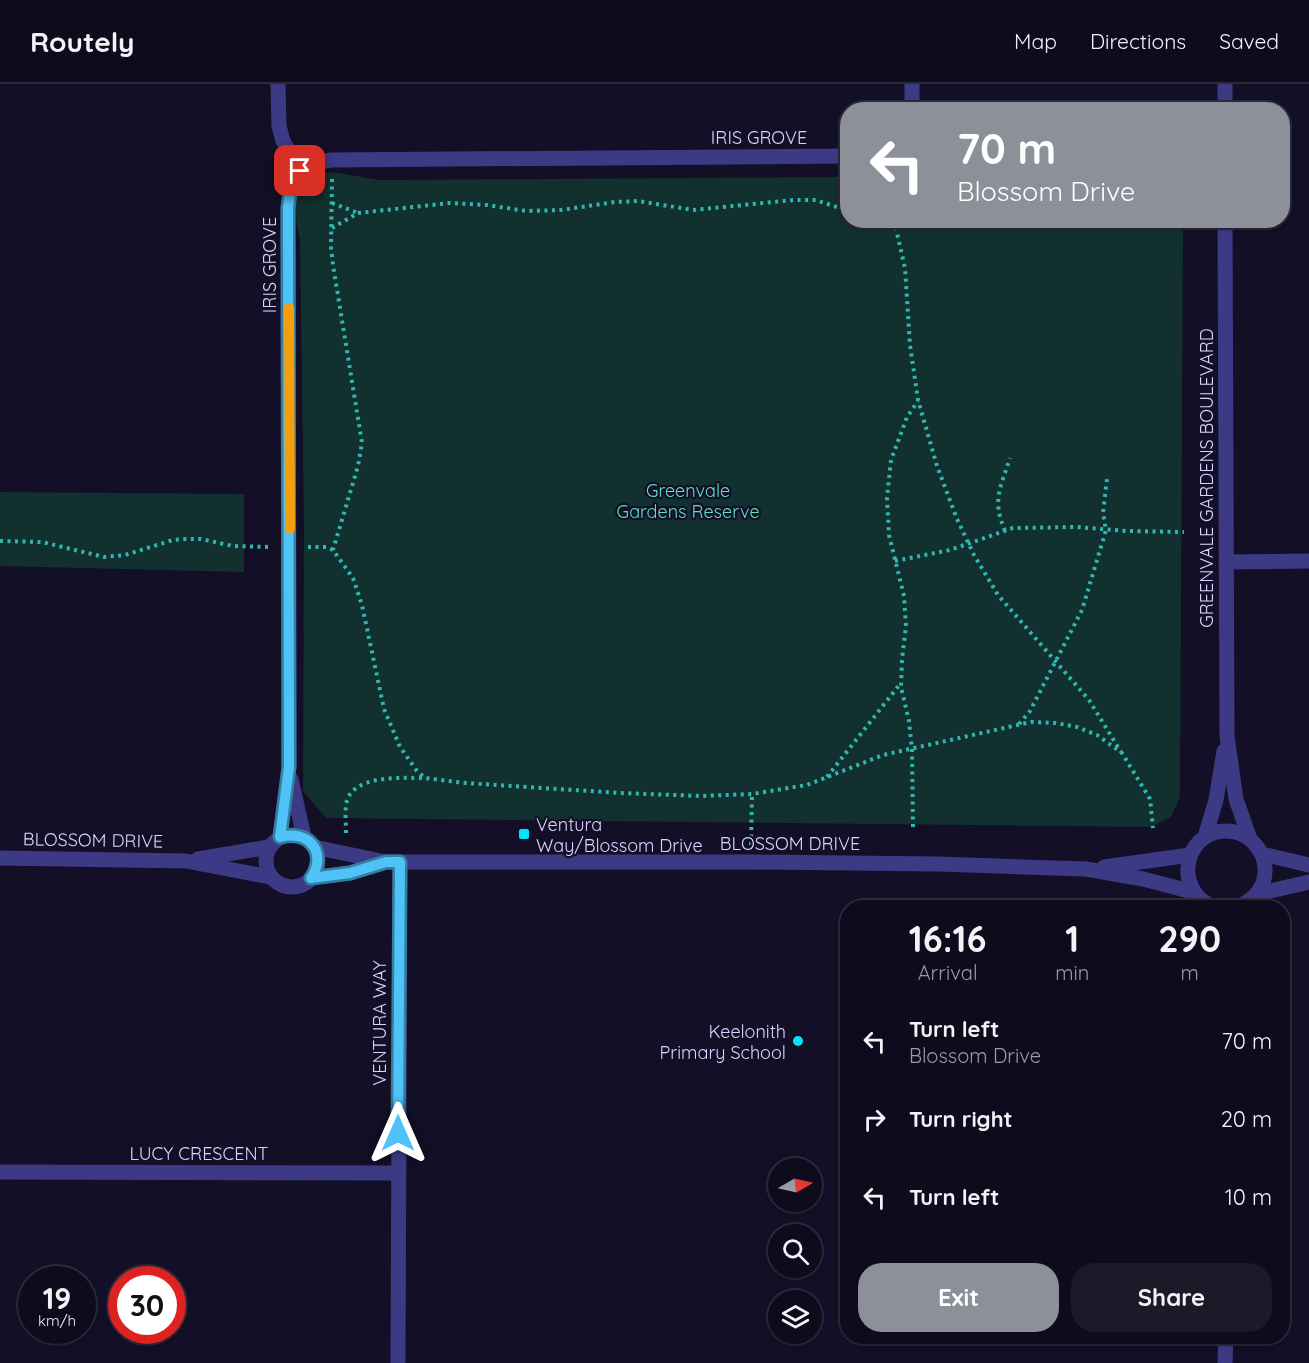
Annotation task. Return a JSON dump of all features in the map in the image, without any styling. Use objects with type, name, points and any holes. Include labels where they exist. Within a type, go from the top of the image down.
[{"type":"street","points":[[278,84],[279,126],[284,141],[300,171]]},
{"type":"street","points":[[912,84],[912,102]]},
{"type":"street","points":[[1225,84],[1225,102]]},
{"type":"street","name":"IRIS GROVE","points":[[274,842],[289,767],[288,208],[291,185],[300,171],[313,163],[331,160],[840,156]]},
{"type":"street","name":"GREENVALE GARDENS BOULEVARD","points":[[1225,228],[1227,736],[1236,799],[1250,839],[1262,854]]},
{"type":"street","points":[[1226,562],[1309,561]]},
{"type":"street","name":"GREENVALE GARDENS BOULEVARD","points":[[1205,837],[1216,800],[1227,736]]},
{"type":"street","name":"IRIS GROVE","points":[[289,767],[309,842]]},
{"type":"street","points":[[1203,900],[1188,880],[1187,867],[1196,845],[1205,837],[1216,832],[1240,833],[1250,839]]},
{"type":"street","points":[[296,834],[309,842],[318,863],[316,871],[305,884],[283,886],[270,877],[265,862],[274,842],[296,834]]},
{"type":"street","name":"BLOSSOM DRIVE","points":[[186,861],[274,842]]},
{"type":"street","name":"BLOSSOM DRIVE","points":[[309,842],[347,854],[393,862],[751,862],[938,864],[1086,869],[1143,879],[1199,900]]},
{"type":"street","points":[[1249,900],[1265,874],[1262,854],[1309,866]]},
{"type":"street","name":"BLOSSOM DRIVE","points":[[1086,869],[1190,855]]},
{"type":"street","name":"BLOSSOM DRIVE","points":[[0,858],[186,861],[270,877]]},
{"type":"street","name":"BLOSSOM DRIVE","points":[[311,878],[350,873],[393,862]]},
{"type":"street","name":"VENTURA WAY","points":[[393,862],[398,1173],[398,1363]]},
{"type":"street","points":[[1256,900],[1309,882]]},
{"type":"street","name":"LUCY CRESCENT","points":[[0,1172],[398,1173]]},
{"type":"street","points":[[1226,1344],[1226,1363]]},
{"type":"path","points":[[331,160],[333,265],[362,443],[358,466],[333,550]]},
{"type":"path","points":[[332,228],[358,213],[450,203],[488,205],[526,211],[561,210],[638,201],[693,210],[816,200],[840,208]]},
{"type":"path","points":[[332,203],[358,213]]},
{"type":"path","points":[[896,228],[904,268],[910,345],[918,400],[937,466],[968,544],[985,577],[998,595],[1089,700],[1150,799],[1153,828]]},
{"type":"path","points":[[913,827],[912,749],[901,682],[906,626],[904,596],[889,535],[887,498],[889,474],[899,437],[907,417],[918,400]]},
{"type":"path","points":[[1005,531],[997,507],[998,496],[1010,458]]},
{"type":"path","points":[[1018,725],[1030,711],[1082,610],[1106,530],[1103,513],[1107,479]]},
{"type":"path","points":[[895,561],[968,544],[1013,528],[1184,532]]},
{"type":"path","points":[[0,541],[42,542],[104,557],[125,555],[167,542],[186,539],[201,539],[233,546],[326,547],[333,550],[347,568],[357,589],[377,681],[393,731],[400,747],[417,771],[425,778]]},
{"type":"path","points":[[827,777],[901,682]]},
{"type":"path","points":[[347,854],[346,804],[349,795],[362,784],[391,778],[425,778],[465,783],[620,793],[701,796],[752,794],[807,785],[883,755],[1031,722],[1077,727],[1097,735],[1122,753]]},
{"type":"path","points":[[751,862],[752,794]]},
{"type":"green space","name":"Greenvale Gardens Reserve","points":[[333,172],[379,180],[840,177],[840,228],[1183,228],[1180,797],[1171,817],[1151,827],[326,818],[303,791],[304,525],[300,240],[296,216],[298,195],[302,186],[319,175]]},
{"type":"green space","points":[[0,492],[244,494],[244,572],[0,566]]},
{"type":"slow traffic","points":[[289,308],[290,529]]},
{"type":"place","name":"Ventura Way/Blossom Drive","points":[[524,834]]},
{"type":"place","name":"Keelonith Primary School","points":[[798,1041]]},
{"type":"route","points":[[300,171],[291,185],[288,208],[289,767],[280,837],[296,834],[310,841],[318,863],[311,878],[350,873],[386,862],[400,862],[398,1133]]}]
